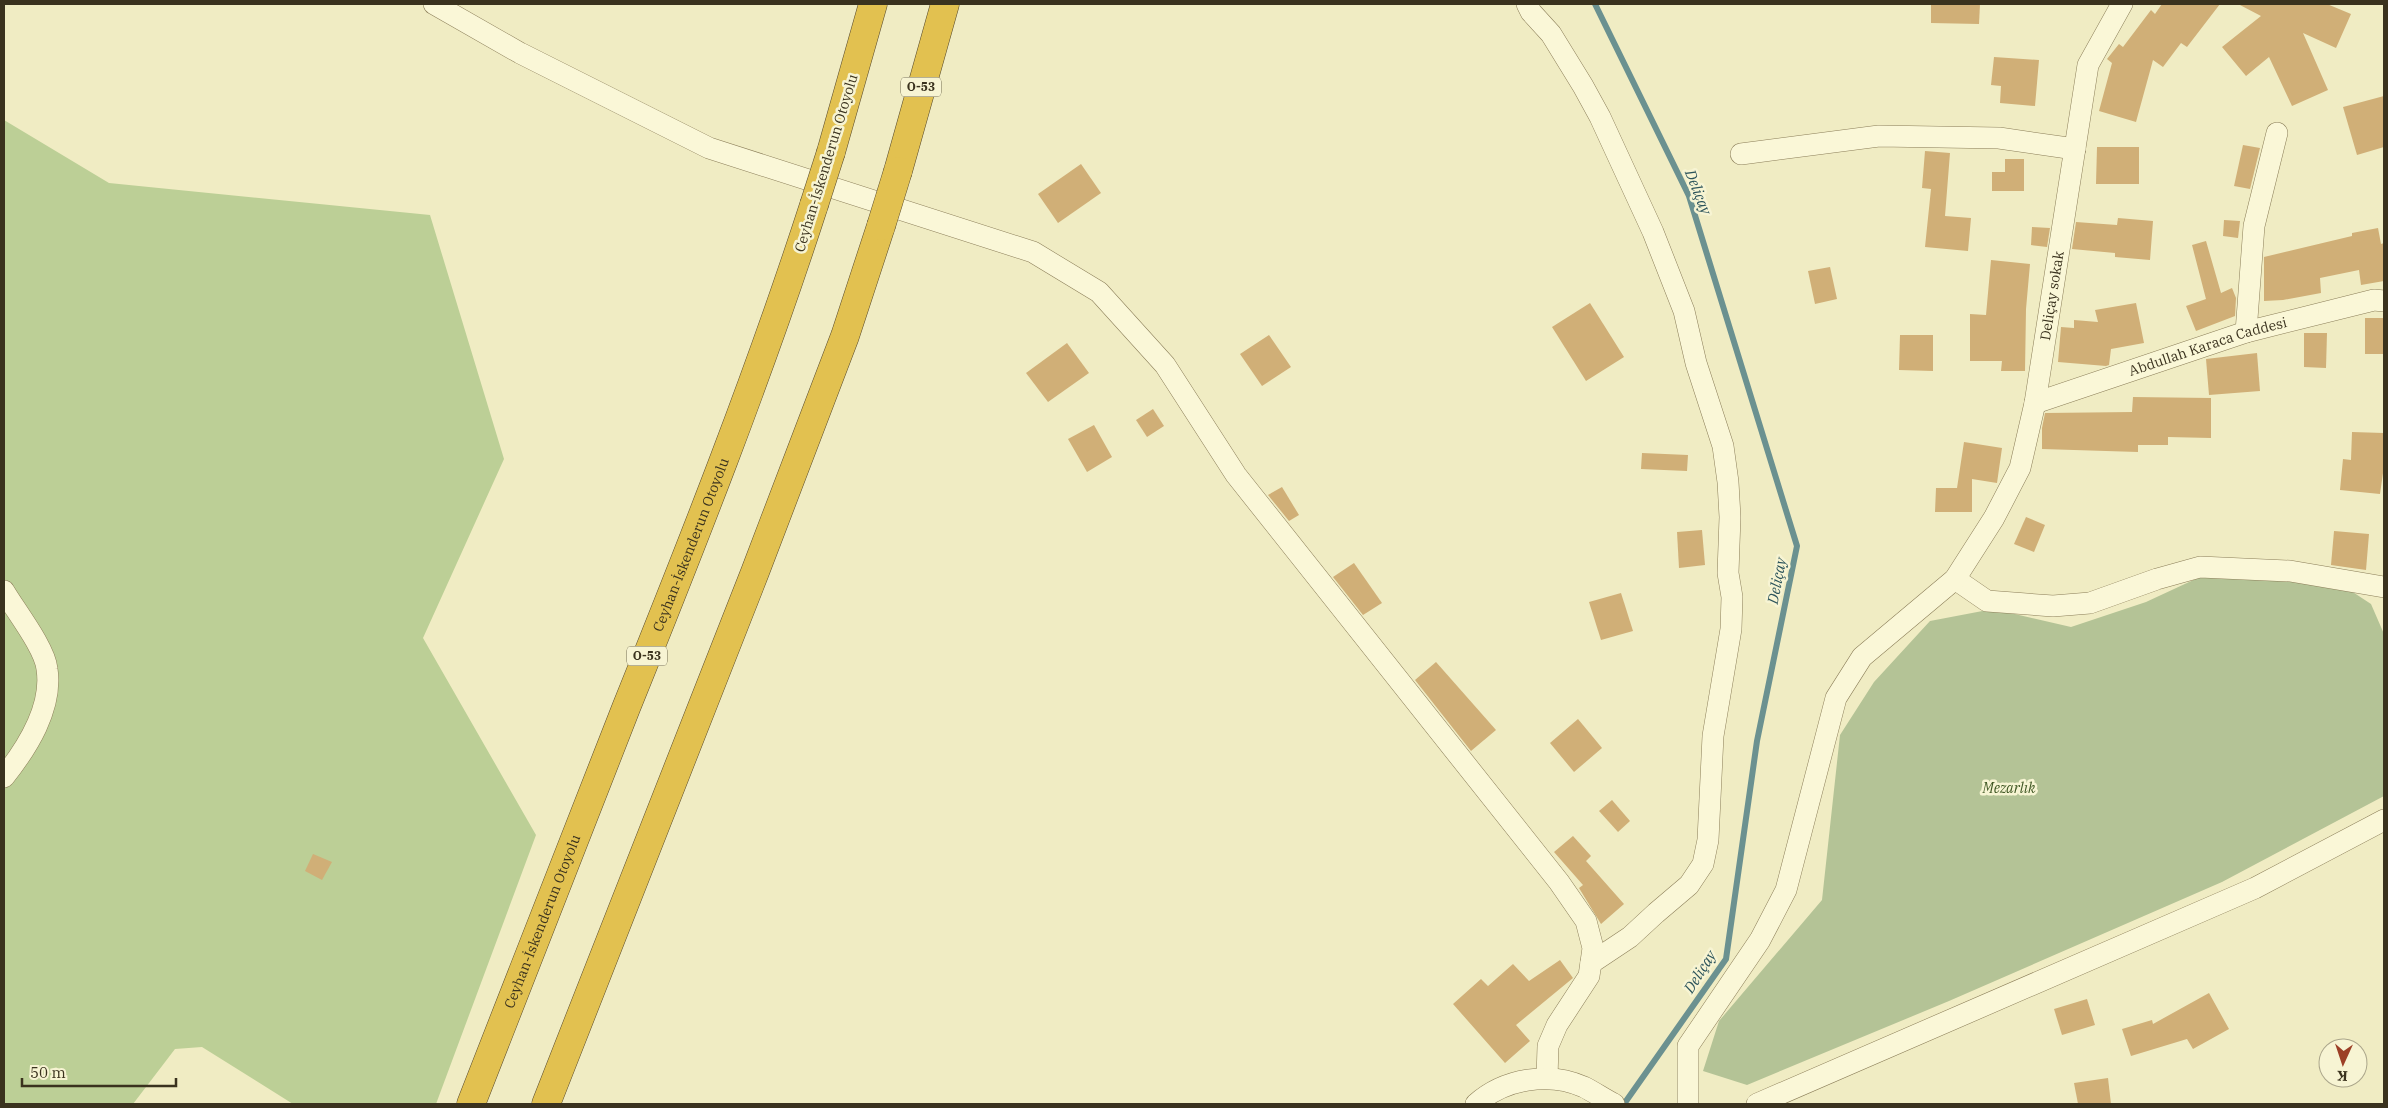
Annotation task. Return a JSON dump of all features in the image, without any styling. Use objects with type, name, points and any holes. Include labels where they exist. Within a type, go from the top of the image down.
[{"type":"highway","name":"Ceyhan-İskenderun Otoyolu","points":[[472,1104],[780,313],[831,152],[873,4]]},
{"type":"highway","name":"O-53","points":[[546,1104],[755,572],[845,336],[898,171],[945,4]]},
{"type":"street","points":[[434,4],[520,53],[709,148],[1033,252],[1099,292],[1165,365],[1236,475],[1559,882],[1586,921],[1593,948],[1589,976],[1557,1025],[1548,1046],[1547,1078]]},
{"type":"street","points":[[1527,4],[1531,12],[1551,34],[1583,86],[1600,117],[1654,232],[1684,311],[1696,363],[1723,446],[1728,482],[1730,517],[1728,574],[1732,597],[1731,629],[1713,736],[1708,840],[1702,864],[1689,886],[1630,937],[1591,963]]},
{"type":"street","name":"Deliçay sokak","points":[[1688,1104],[1688,1046],[1760,940],[1786,890],[1836,698],[1862,657],[1955,579],[1994,518],[2020,468],[2035,403],[2088,65],[2122,4]]},
{"type":"street","points":[[2246,332],[2254,226],[2277,133]]},
{"type":"street","points":[[1740,154],[1879,136],[1999,138],[2075,149]]},
{"type":"street","name":"Abdullah Karaca Caddesi","points":[[2035,403],[2246,332],[2374,300],[2384,301]]},
{"type":"street","points":[[1955,579],[1987,601],[2053,606],[2090,603],[2156,579],[2200,567],[2290,570],[2384,587]]},
{"type":"street","points":[[4,591],[34,639],[47,668],[47,703],[19,758],[4,778]]},
{"type":"street","points":[[1758,1104],[2255,888],[2384,820]]},
{"type":"street","points":[[1476,1104],[1512,1082],[1547,1078],[1583,1086],[1614,1104]]},
{"type":"green space","points":[[4,120],[109,183],[430,215],[504,459],[423,638],[536,835],[436,1104],[293,1104],[202,1047],[175,1049],[133,1104],[4,1104]]},
{"type":"green space","name":"Mezarlık","points":[[2202,576],[2339,583],[2371,604],[2384,634],[2384,796],[2222,882],[1949,1001],[1747,1085],[1703,1071],[1719,1021],[1822,900],[1840,735],[1874,682],[1930,621],[1993,609],[2071,627],[2146,602]]},
{"type":"building","points":[[1931,4],[1980,4],[1979,24],[1931,23]]},
{"type":"building","points":[[2162,4],[2220,4],[2187,47],[2181,43],[2163,67],[2153,60],[2136,122],[2099,111],[2112,63],[2107,59],[2119,44],[2123,47],[2151,10],[2155,14]]},
{"type":"building","points":[[2238,4],[2327,4],[2351,14],[2336,48],[2303,33],[2328,90],[2292,106],[2269,57],[2246,76],[2222,47],[2261,16]]},
{"type":"building","points":[[1994,57],[2039,60],[2035,106],[2000,103],[2001,86],[1991,85]]},
{"type":"building","points":[[2384,96],[2384,147],[2357,155],[2343,107]]},
{"type":"building","points":[[2243,145],[2260,148],[2250,189],[2234,186]]},
{"type":"building","points":[[2097,147],[2139,147],[2139,184],[2096,184]]},
{"type":"building","points":[[1925,151],[1950,153],[1945,216],[1971,218],[1968,251],[1925,247],[1931,189],[1922,188]]},
{"type":"building","points":[[2005,159],[2024,159],[2024,191],[1992,191],[1992,172],[2005,172]]},
{"type":"building","points":[[1081,164],[1101,193],[1058,223],[1038,194]]},
{"type":"building","points":[[2118,218],[2153,221],[2150,260],[2115,257],[2115,253],[2072,249],[2076,222],[2117,225]]},
{"type":"building","points":[[2224,220],[2240,221],[2238,238],[2223,236]]},
{"type":"building","points":[[2032,227],[2050,228],[2047,247],[2031,245]]},
{"type":"building","points":[[2378,228],[2381,244],[2384,243],[2384,281],[2361,285],[2359,270],[2320,278],[2321,293],[2283,300],[2264,301],[2264,257],[2352,236],[2352,233]]},
{"type":"building","points":[[2206,241],[2221,293],[2232,288],[2236,298],[2235,316],[2196,331],[2186,306],[2206,299],[2192,245]]},
{"type":"building","points":[[1991,260],[2030,264],[2026,309],[2025,371],[2001,371],[2002,361],[1970,361],[1970,314],[1986,315]]},
{"type":"building","points":[[1830,267],[1837,299],[1815,304],[1808,271]]},
{"type":"building","points":[[1590,303],[1624,357],[1586,381],[1552,327]]},
{"type":"building","points":[[2136,303],[2144,343],[2111,349],[2109,365],[2106,366],[2058,362],[2061,327],[2074,328],[2074,320],[2098,322],[2095,310]]},
{"type":"building","points":[[2365,318],[2384,318],[2384,354],[2365,354]]},
{"type":"building","points":[[2304,333],[2327,333],[2326,368],[2304,367]]},
{"type":"building","points":[[1269,335],[1291,367],[1262,386],[1240,354]]},
{"type":"building","points":[[1900,335],[1933,335],[1933,371],[1899,370]]},
{"type":"building","points":[[1067,343],[1089,373],[1048,402],[1026,373]]},
{"type":"building","points":[[2257,353],[2260,391],[2209,395],[2206,359]]},
{"type":"building","points":[[2133,397],[2211,398],[2211,438],[2168,437],[2168,445],[2138,445],[2138,452],[2042,449],[2042,428],[2045,413],[2132,412]]},
{"type":"building","points":[[1153,409],[1164,426],[1147,437],[1136,420]]},
{"type":"building","points":[[1094,425],[1112,457],[1087,472],[1068,439]]},
{"type":"building","points":[[2352,432],[2384,433],[2384,466],[2380,494],[2340,490],[2343,459],[2351,460]]},
{"type":"building","points":[[1964,442],[2002,448],[1997,483],[1972,479],[1972,512],[1935,512],[1936,488],[1957,488]]},
{"type":"building","points":[[1642,453],[1688,455],[1687,471],[1641,469]]},
{"type":"building","points":[[1282,487],[1299,515],[1289,521],[1268,495]]},
{"type":"building","points":[[2026,517],[2045,525],[2034,552],[2014,544]]},
{"type":"building","points":[[1702,530],[1705,565],[1679,568],[1677,532]]},
{"type":"building","points":[[2334,531],[2369,534],[2366,570],[2331,565]]},
{"type":"building","points":[[1354,563],[1382,603],[1363,615],[1333,577]]},
{"type":"building","points":[[1621,593],[1633,631],[1601,640],[1589,602]]},
{"type":"building","points":[[1436,662],[1496,730],[1471,751],[1415,680]]},
{"type":"building","points":[[1578,719],[1602,748],[1574,772],[1550,743]]},
{"type":"building","points":[[1612,800],[1630,821],[1618,832],[1599,811]]},
{"type":"building","points":[[1573,836],[1591,856],[1586,861],[1624,904],[1601,924],[1579,888],[1583,885],[1554,852]]},
{"type":"building","points":[[313,854],[332,862],[322,880],[305,871]]},
{"type":"building","points":[[1560,960],[1573,978],[1516,1025],[1530,1041],[1505,1063],[1453,1004],[1481,979],[1488,986],[1513,964],[1529,981]]},
{"type":"building","points":[[2209,993],[2229,1029],[2193,1049],[2187,1039],[2131,1056],[2122,1029],[2152,1020],[2153,1024]]},
{"type":"building","points":[[2087,999],[2095,1025],[2062,1035],[2054,1009]]},
{"type":"building","points":[[2108,1078],[2111,1104],[2078,1104],[2074,1083]]},
{"type":"waterway","name":"Deliçay","points":[[1595,4],[1689,196],[1797,546],[1757,741],[1726,959],[1624,1104]]}]
